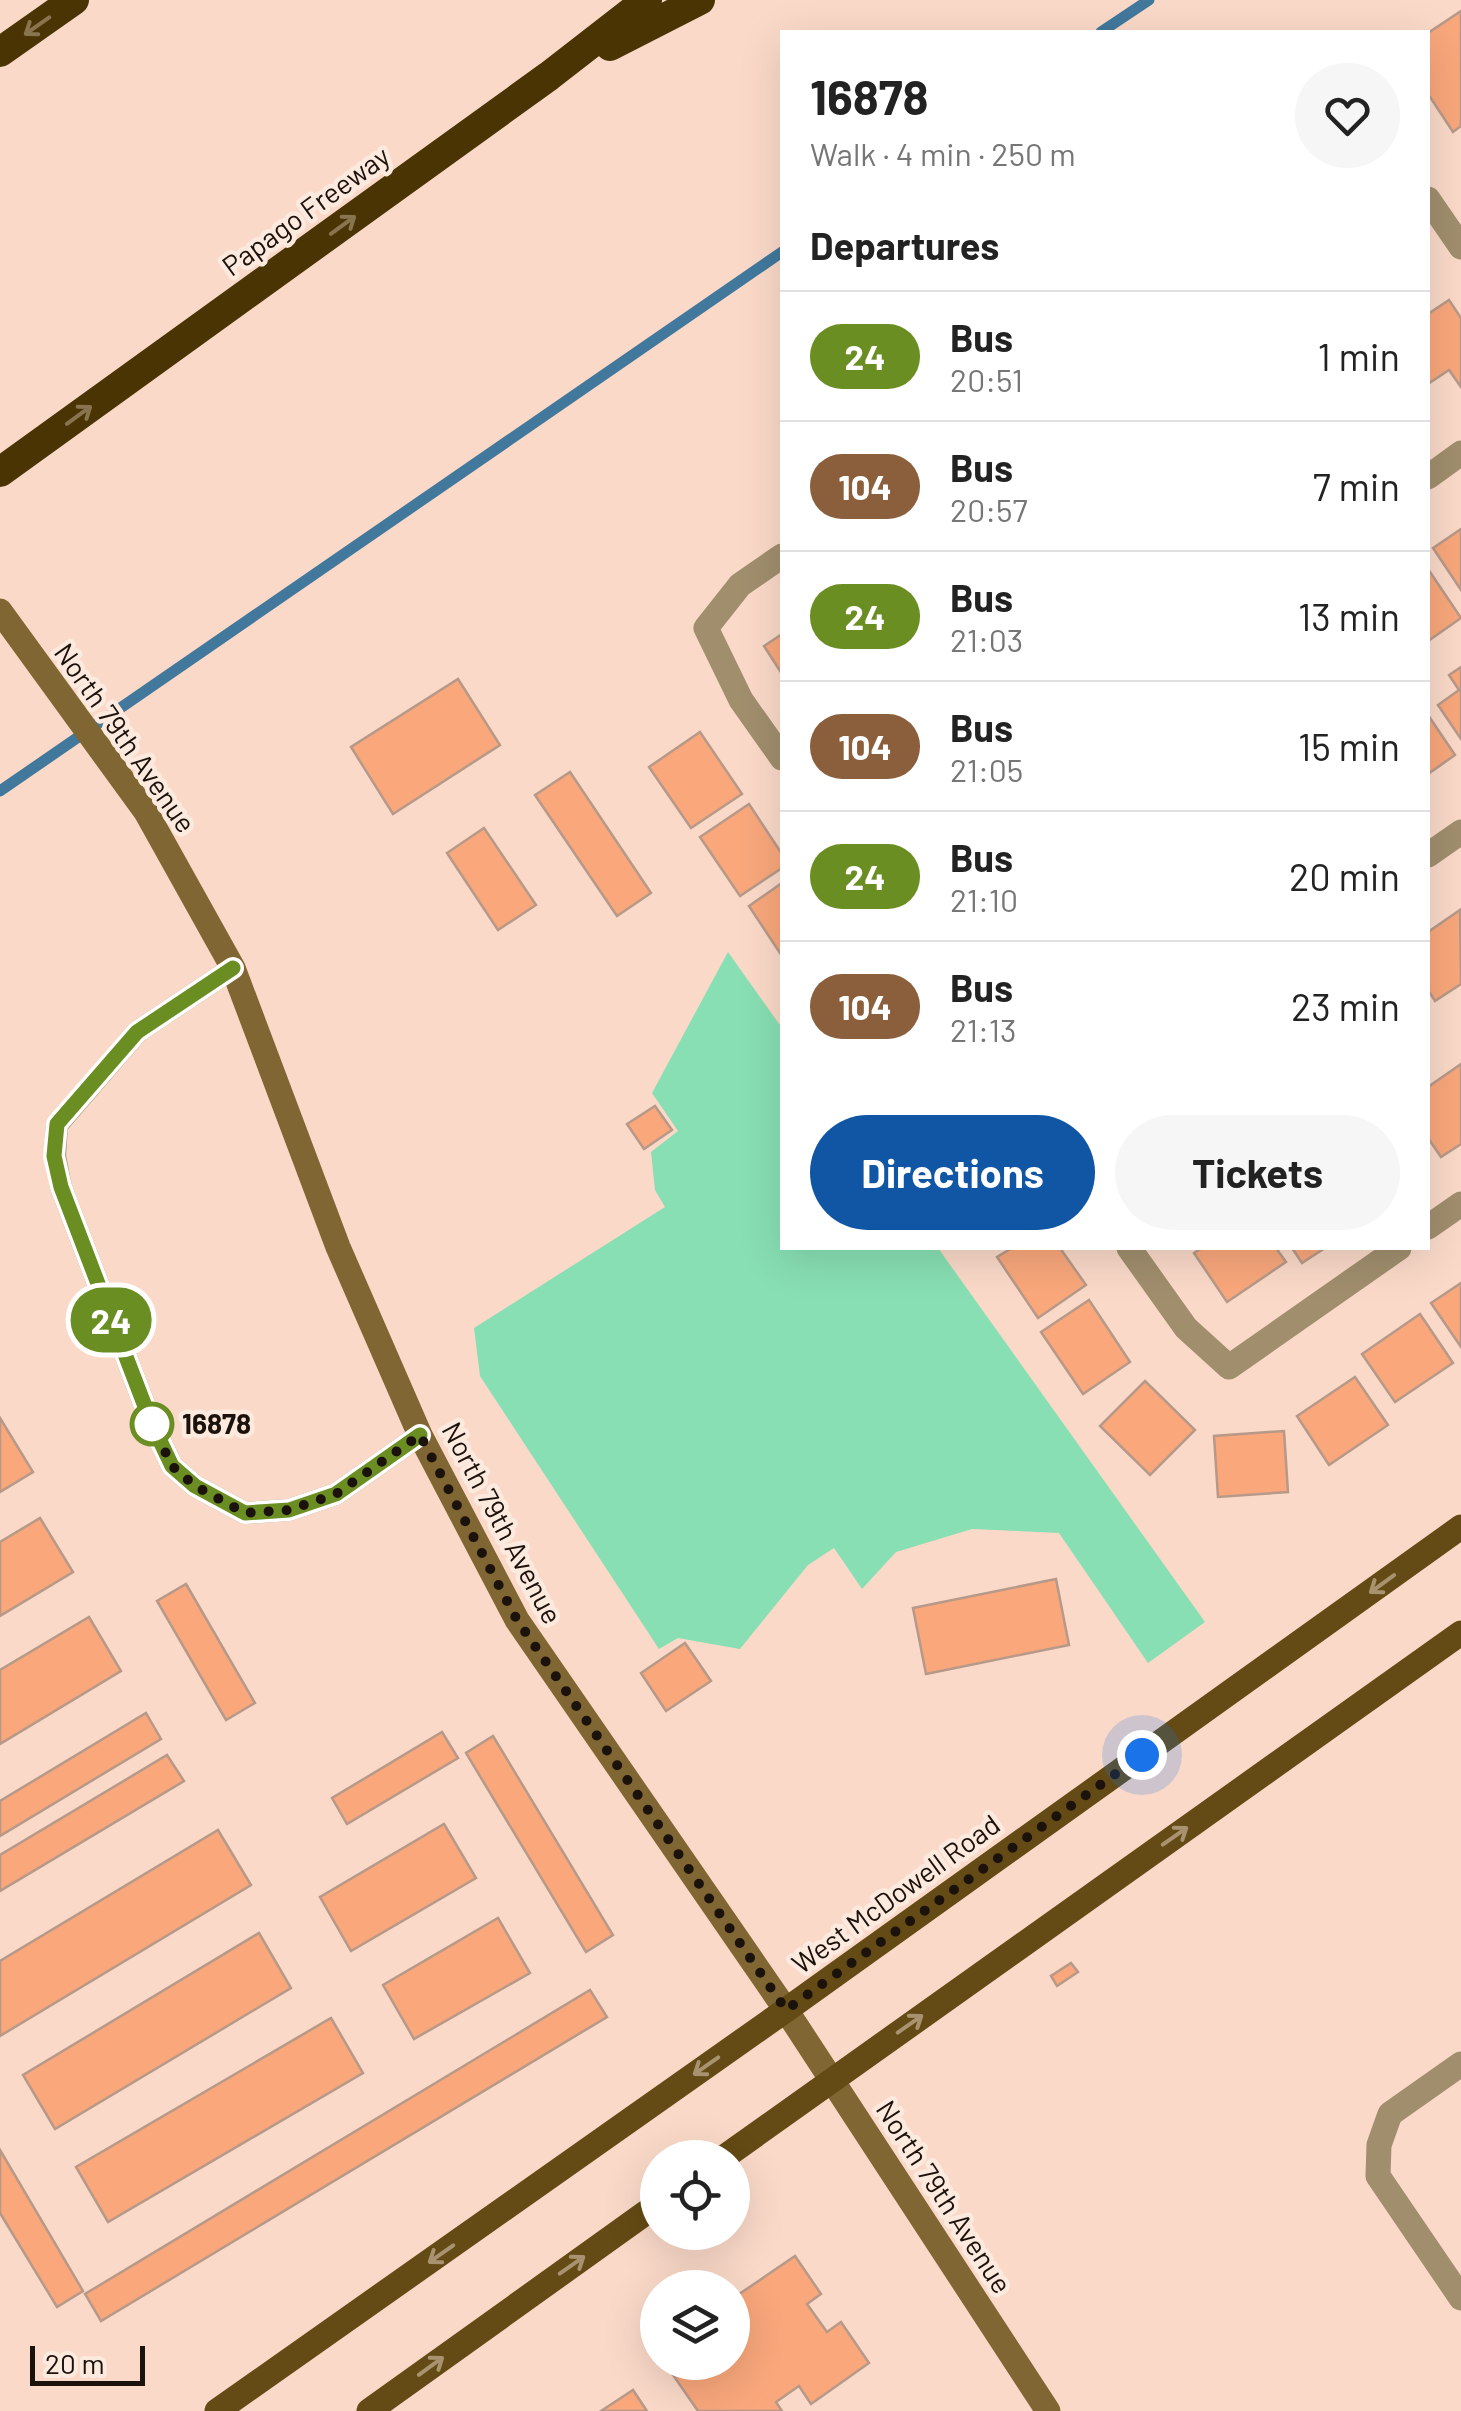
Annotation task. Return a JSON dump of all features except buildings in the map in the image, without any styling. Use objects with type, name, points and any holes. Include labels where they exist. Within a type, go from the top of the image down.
[{"type":"highway","points":[[0,52],[74,0]]},
{"type":"highway","name":"Papago Freeway","points":[[0,472],[549,76],[648,0]]},
{"type":"highway","points":[[549,76],[700,0]]},
{"type":"main road","name":"West McDowell Road","points":[[217,2411],[1461,1527]]},
{"type":"main road","points":[[749,2140],[1461,1632]]},
{"type":"main road","points":[[369,2411],[640,2217]]},
{"type":"street","points":[[1430,202],[1461,248]]},
{"type":"street","points":[[1430,476],[1461,454]]},
{"type":"street","points":[[780,557],[740,586],[706,628],[741,700],[780,755]]},
{"type":"street","name":"North 79th Avenue","points":[[0,612],[146,812],[233,968],[338,1247],[420,1435],[523,1630],[786,2010],[1048,2411]]},
{"type":"street","points":[[1430,854],[1461,832]]},
{"type":"street","points":[[1430,1226],[1461,1204]]},
{"type":"street","points":[[1130,1250],[1186,1328],[1229,1367],[1396,1250]]},
{"type":"street","points":[[1461,2064],[1390,2114],[1379,2145],[1378,2176],[1461,2298]]},
{"type":"lane","points":[[233,968],[137,1032],[57,1124],[54,1156],[61,1187],[151,1422],[172,1466],[195,1486],[245,1513],[289,1510],[336,1494],[420,1435]]},
{"type":"green space","points":[[728,952],[780,1025],[780,1250],[939,1250],[1205,1622],[1148,1663],[1059,1533],[972,1529],[896,1552],[862,1589],[834,1548],[808,1565],[740,1649],[678,1638],[659,1649],[480,1376],[474,1328],[665,1207],[655,1190],[651,1152],[678,1131],[652,1093]]},
{"type":"waterway","points":[[1104,30],[1149,0]]},
{"type":"waterway","points":[[0,791],[780,253]]},
{"type":"bus line","name":"24","points":[[233,968],[137,1032],[57,1124],[54,1156],[61,1187],[151,1422],[172,1466],[195,1486],[245,1513],[289,1510],[336,1494],[420,1435]]},
{"type":"place","name":"16878","points":[[152,1424]]},
{"type":"route","points":[[152,1424],[172,1466],[195,1486],[245,1513],[289,1510],[336,1494],[420,1435],[517,1620],[559,1686],[786,2010],[1142,1755]]}]
